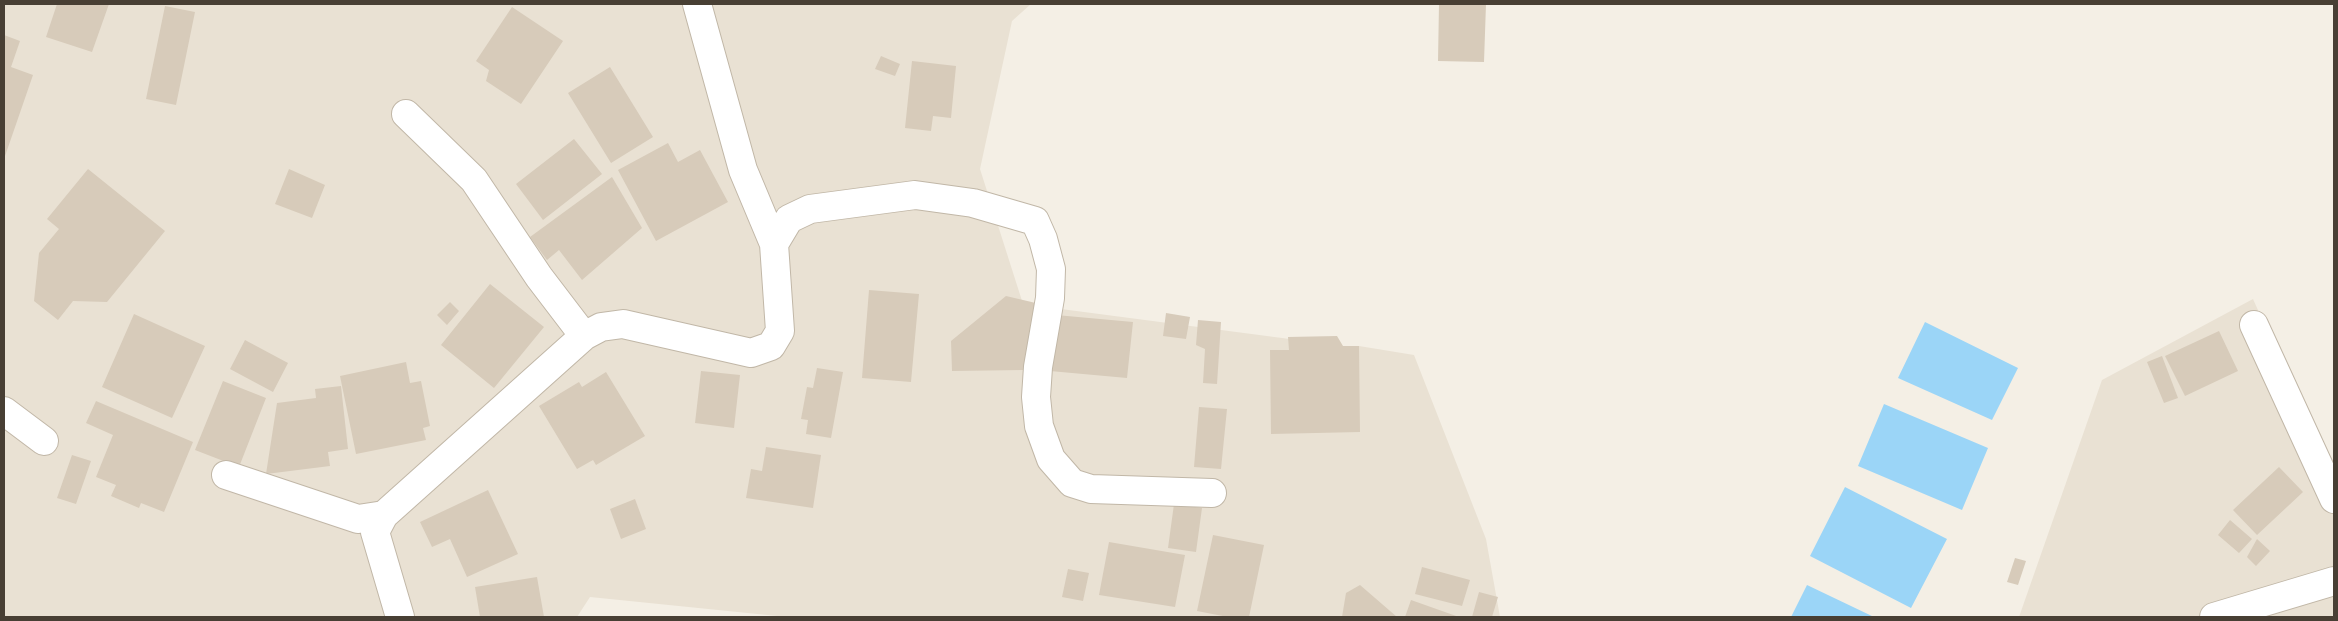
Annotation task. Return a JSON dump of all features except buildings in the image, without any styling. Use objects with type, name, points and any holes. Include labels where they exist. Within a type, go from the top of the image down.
[{"type":"street","points":[[400,617],[375,532],[384,515],[584,336],[601,327],[623,324],[751,353],[770,346],[780,331],[774,244],[743,170],[696,4]]},
{"type":"street","points":[[406,114],[474,180],[539,277],[584,336]]},
{"type":"street","points":[[774,244],[789,219],[810,209],[915,195],[973,203],[1035,222],[1043,239],[1051,269],[1050,298],[1038,367],[1036,397],[1039,426],[1051,459],[1072,483],[1091,489],[1212,493]]},
{"type":"street","points":[[2254,325],[2334,499]]},
{"type":"street","points":[[4,412],[44,441]]},
{"type":"street","points":[[226,475],[358,519],[384,515]]},
{"type":"street","points":[[2214,617],[2334,581]]},
{"type":"shaded area","points":[[4,4],[1031,4],[1012,21],[980,169],[1023,304],[1343,346],[1359,346],[1414,355],[1486,539],[1500,617],[787,617],[590,597],[577,617],[4,617]]},
{"type":"shaded area","points":[[2253,299],[2334,480],[2334,617],[2019,617],[2102,380]]},
{"type":"water","points":[[1925,322],[2018,368],[1992,420],[1898,378]]},
{"type":"water","points":[[1884,404],[1988,448],[1962,510],[1858,466]]},
{"type":"water","points":[[1845,487],[1947,539],[1911,608],[1810,556]]},
{"type":"water","points":[[1807,585],[1874,617],[1791,617]]}]
